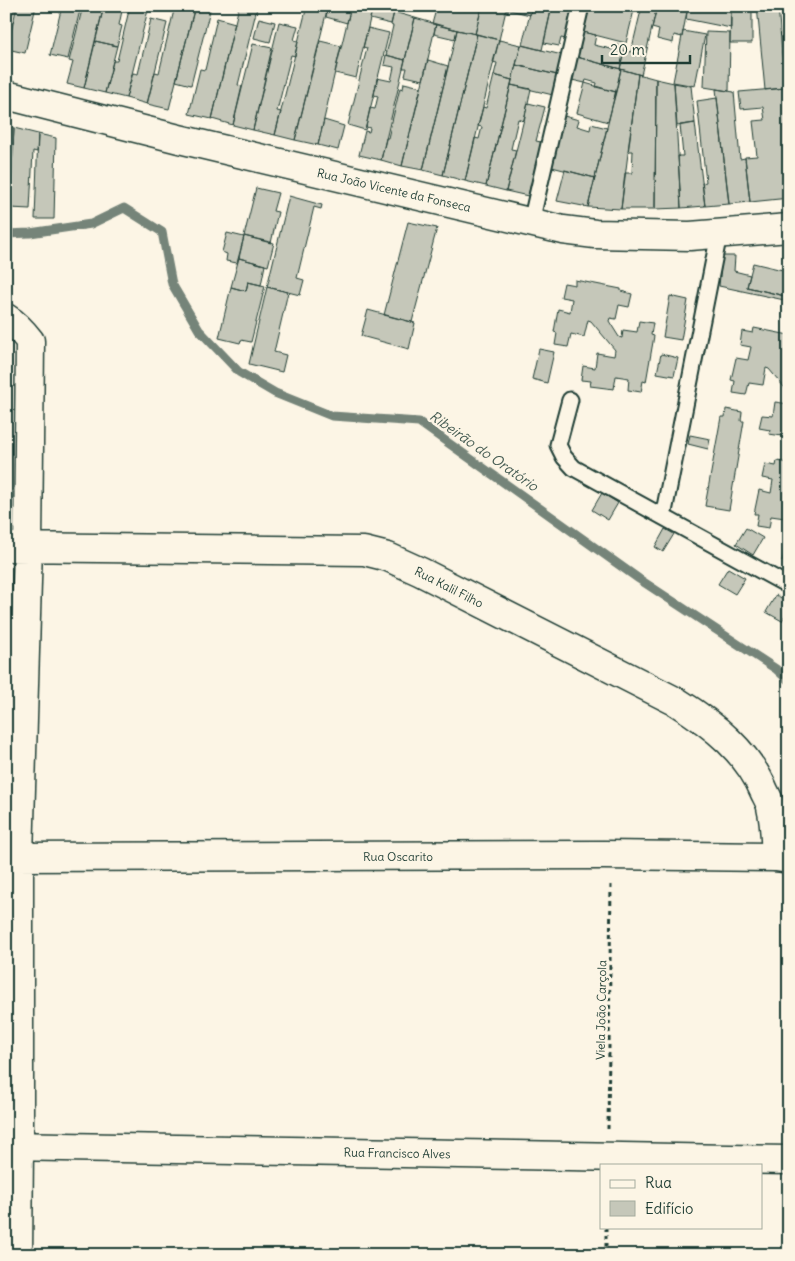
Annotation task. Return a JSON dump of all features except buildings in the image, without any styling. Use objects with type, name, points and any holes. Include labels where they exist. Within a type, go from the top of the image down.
[{"type":"street","name":"Rua João Vicente da Fonseca","points":[[6,95],[179,139],[563,230],[595,234],[690,236],[789,228]]},
{"type":"street","points":[[6,318],[12,321],[30,341],[17,547],[13,857],[13,1146],[18,1255]]},
{"type":"street","name":"Rua Kalil Filho","points":[[17,547],[364,551],[388,557],[677,702],[718,730],[751,767],[762,784],[771,806],[782,858]]},
{"type":"street","name":"Rua Oscarito","points":[[13,857],[612,856],[782,858]]},
{"type":"street","name":"Rua Francisco Alves","points":[[13,1146],[789,1160]]},
{"type":"lane","points":[[530,222],[581,6]]},
{"type":"lane","points":[[663,517],[719,234]]},
{"type":"lane","points":[[570,400],[558,445],[564,457],[574,468],[789,586]]},
{"type":"path","name":"Viela João Carçola","points":[[607,1158],[612,856]]},
{"type":"path","points":[[606,1228],[606,1255]]},
{"type":"waterway","name":"Ribeirão do Oratório","points":[[6,234],[30,233],[91,224],[124,208],[162,232],[172,284],[199,330],[239,372],[275,393],[332,416],[419,422],[639,579],[776,669],[789,681]]}]
